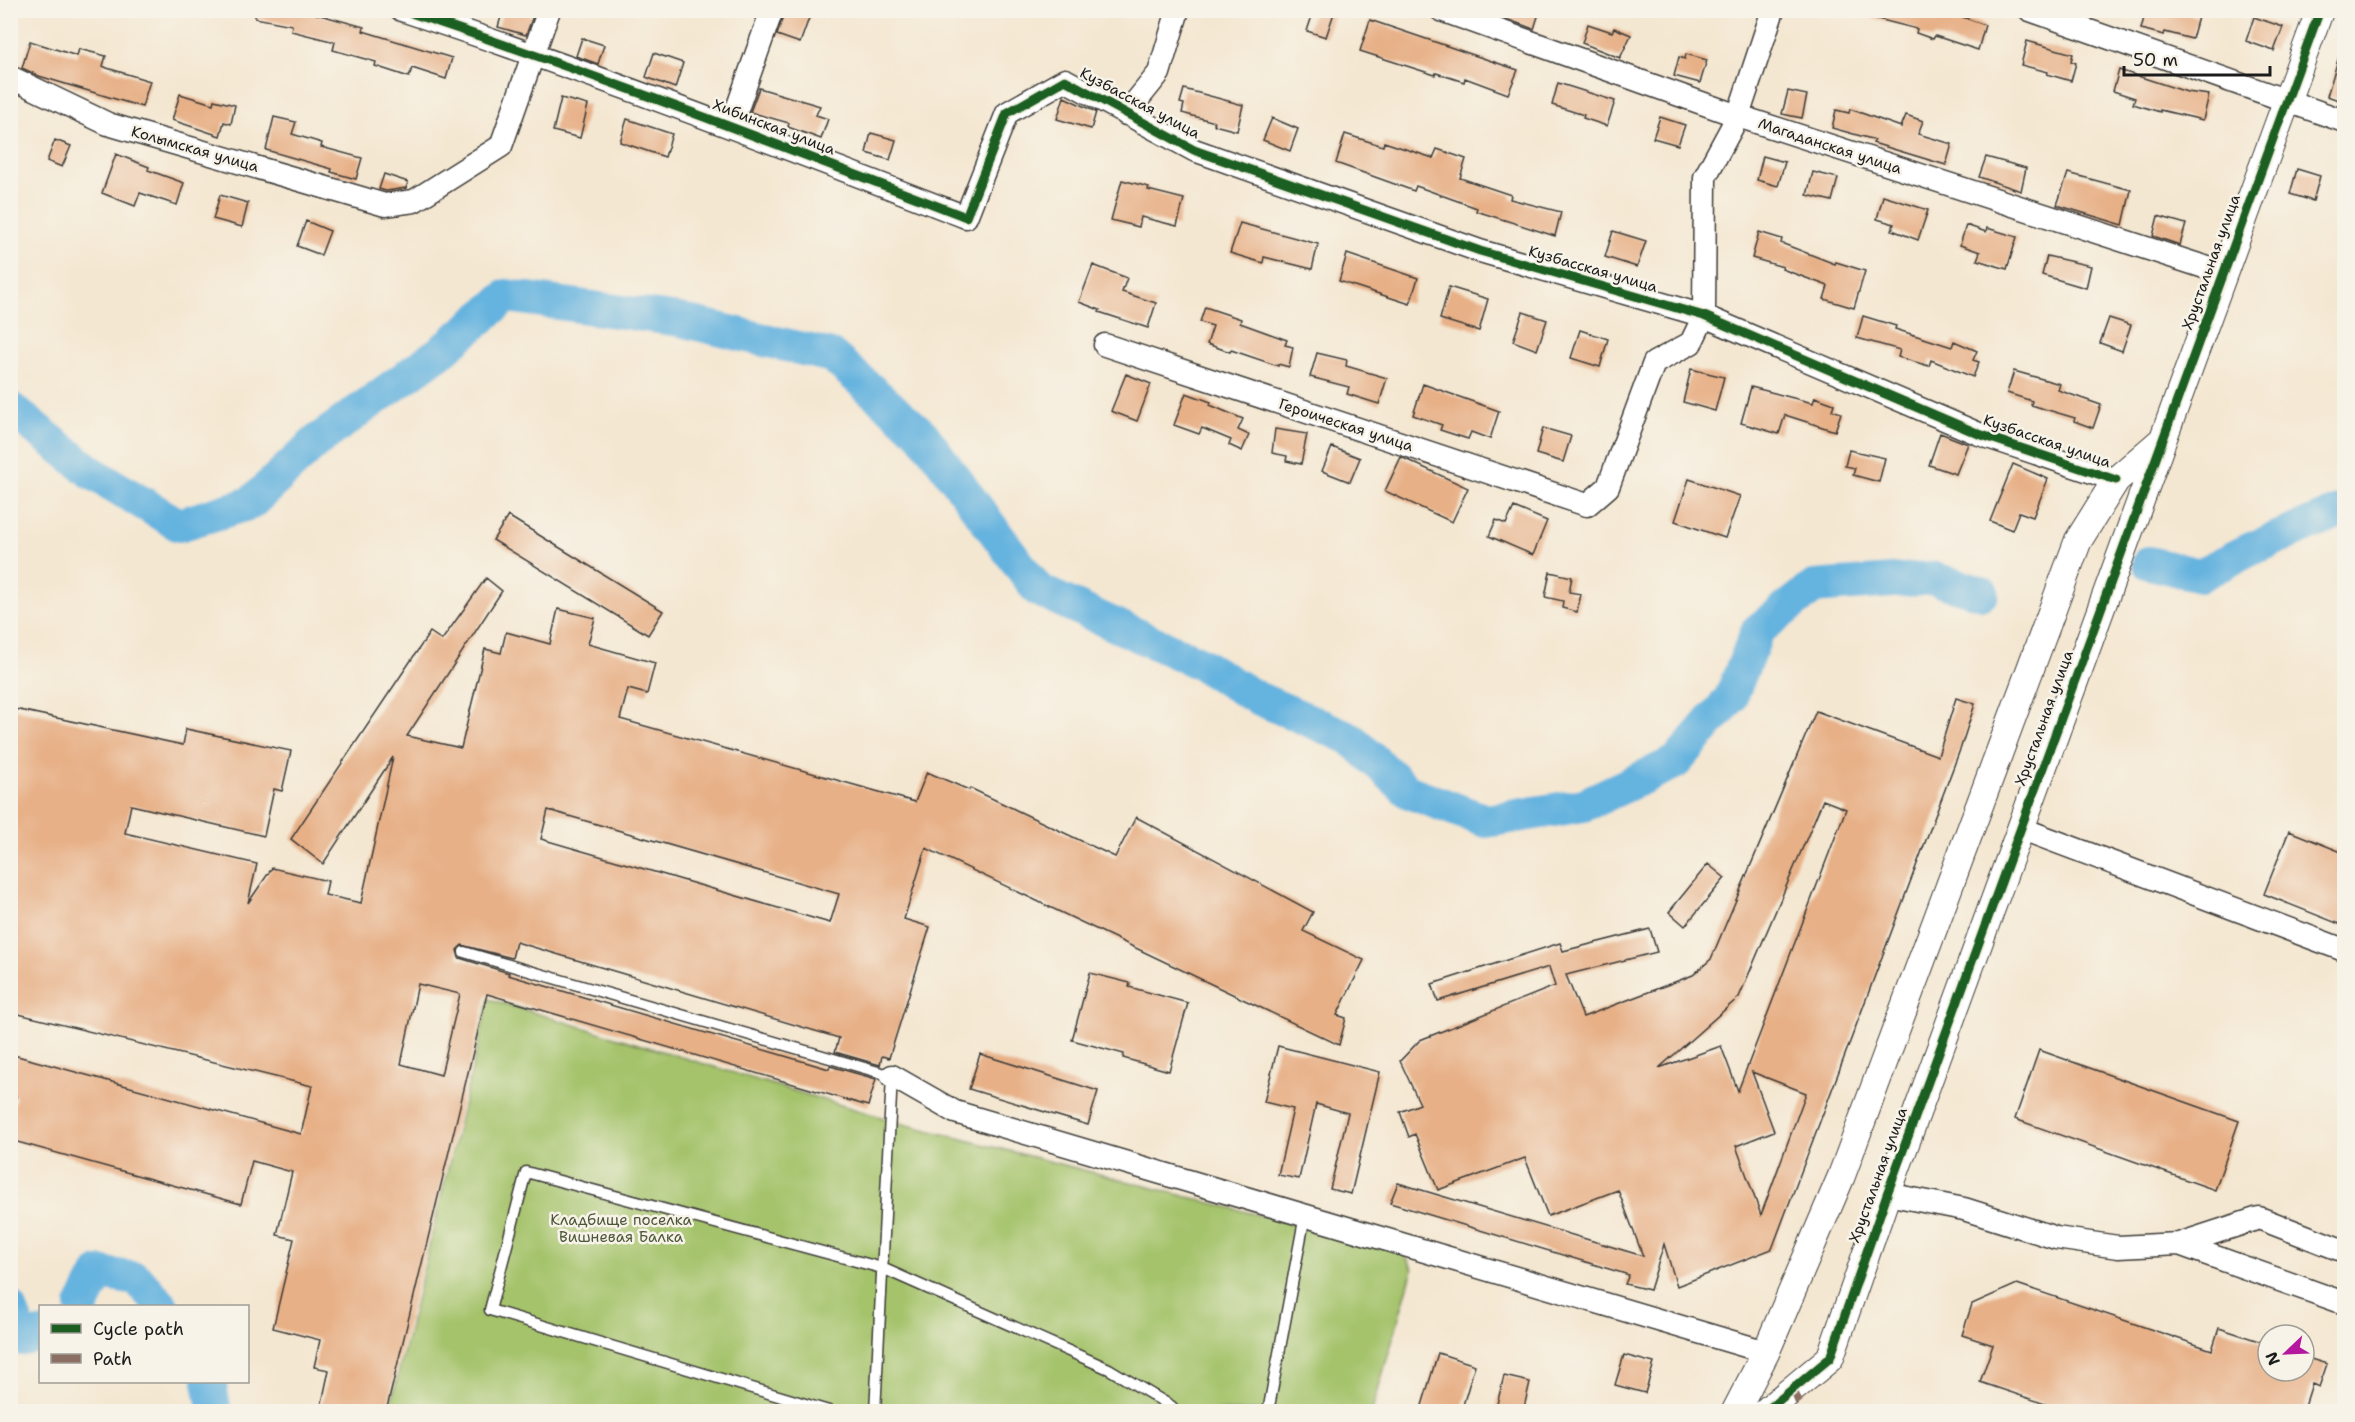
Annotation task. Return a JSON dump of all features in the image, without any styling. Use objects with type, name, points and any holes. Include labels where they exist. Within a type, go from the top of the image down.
[{"type":"street","name":"Хибинская улица","points":[[402,10],[535,54],[966,216],[1007,113],[1065,80]]},
{"type":"street","points":[[535,54],[549,10]]},
{"type":"street","points":[[731,126],[772,10]]},
{"type":"street","points":[[1126,114],[1159,74],[1178,10]]},
{"type":"street","name":"Магаданская улица","points":[[1441,10],[1738,116],[2223,273]]},
{"type":"street","points":[[1704,316],[1705,177],[1738,116],[1773,10]]},
{"type":"street","points":[[2030,10],[2344,120]]},
{"type":"street","name":"Хрустальная улица","points":[[1765,1412],[1830,1358],[2020,828],[2320,10]]},
{"type":"street","name":"Колымская улица","points":[[10,76],[108,123],[385,205],[414,201],[501,146],[535,54]]},
{"type":"street","name":"Кузбасская улица","points":[[1065,80],[1194,150],[1480,251],[1704,316],[1979,434],[2116,480]]},
{"type":"street","name":"Героическая улица","points":[[1105,345],[1587,505],[1608,487],[1654,363],[1691,343],[1704,316]]},
{"type":"street","name":"Хрустальная улица","points":[[1735,1412],[1766,1352],[1841,1177],[2078,541],[2116,480],[2161,441]]},
{"type":"street","points":[[2020,828],[2344,950]]},
{"type":"street","points":[[892,1076],[955,1113],[1766,1352]]},
{"type":"street","points":[[1887,1194],[1964,1209],[2056,1238],[2118,1247],[2179,1244],[2259,1218],[2344,1251]]},
{"type":"street","points":[[2179,1244],[2344,1303]]},
{"type":"lane","points":[[464,952],[892,1076],[875,1412]]},
{"type":"lane","points":[[832,1412],[490,1310],[526,1172],[882,1268],[1109,1369],[1171,1406],[1176,1412]]},
{"type":"lane","points":[[1268,1412],[1305,1215]]},
{"type":"green space","name":"Кладбище поселка Вишневая Балка","points":[[489,999],[904,1124],[1403,1252],[1413,1269],[1372,1411],[389,1412]]},
{"type":"building","points":[[255,10],[302,10],[364,27],[363,31],[452,58],[446,79],[412,68],[409,77],[375,66],[376,62],[333,50],[335,42],[291,31],[292,25],[255,18]]},
{"type":"building","points":[[503,10],[514,10],[533,16],[526,35],[498,27]]},
{"type":"building","points":[[785,10],[812,10],[800,43],[777,35]]},
{"type":"building","points":[[1314,10],[1335,10],[1326,37],[1307,31]]},
{"type":"building","points":[[1489,10],[1540,10],[1534,29],[1489,13]]},
{"type":"building","points":[[1867,10],[1943,10],[1985,25],[1978,50],[1935,36],[1933,39],[1916,33],[1917,29],[1866,16]]},
{"type":"building","points":[[2146,10],[2173,10],[2198,17],[2192,39],[2141,29]]},
{"type":"building","points":[[2254,17],[2283,27],[2274,51],[2246,41]]},
{"type":"building","points":[[1370,20],[1518,70],[1508,94],[1465,78],[1464,82],[1436,73],[1435,75],[1360,51]]},
{"type":"building","points":[[1588,24],[1612,32],[1614,28],[1631,35],[1620,58],[1582,43]]},
{"type":"building","points":[[582,38],[604,45],[598,64],[576,56]]},
{"type":"building","points":[[30,41],[77,56],[79,49],[106,56],[103,66],[150,81],[142,107],[39,76],[22,68]]},
{"type":"building","points":[[2027,41],[2073,54],[2071,61],[2076,63],[2071,81],[2021,65]]},
{"type":"building","points":[[2341,50],[2344,51],[2344,102],[2327,96]]},
{"type":"building","points":[[654,53],[683,63],[675,88],[646,77]]},
{"type":"building","points":[[1686,54],[1707,60],[1700,83],[1674,76],[1679,57],[1685,59]]},
{"type":"building","points":[[2119,70],[2187,92],[2209,95],[2203,120],[2133,104],[2135,98],[2113,91]]},
{"type":"building","points":[[1558,83],[1615,101],[1607,126],[1583,118],[1584,115],[1552,105]]},
{"type":"building","points":[[759,88],[820,106],[816,115],[828,119],[821,139],[788,127],[789,123],[750,112]]},
{"type":"building","points":[[1184,89],[1243,105],[1237,131],[1182,113],[1184,104],[1180,103]]},
{"type":"building","points":[[1788,91],[1807,95],[1802,118],[1782,114]]},
{"type":"building","points":[[180,94],[213,104],[214,100],[235,105],[231,124],[224,122],[220,136],[172,120]]},
{"type":"building","points":[[1064,97],[1096,112],[1091,129],[1057,119]]},
{"type":"building","points":[[561,98],[588,105],[580,138],[553,131]]},
{"type":"building","points":[[1850,109],[1901,127],[1906,115],[1923,121],[1918,134],[1952,144],[1946,165],[1873,143],[1875,140],[1832,128],[1836,110],[1849,113]]},
{"type":"building","points":[[274,117],[296,122],[292,134],[322,143],[321,147],[362,158],[356,179],[331,172],[332,169],[266,150]]},
{"type":"building","points":[[1660,117],[1685,125],[1678,145],[1653,138]]},
{"type":"building","points":[[1272,118],[1298,129],[1290,151],[1263,140]]},
{"type":"building","points":[[627,119],[672,134],[665,157],[620,142]]},
{"type":"building","points":[[871,133],[896,140],[890,160],[866,153]]},
{"type":"building","points":[[1345,134],[1383,146],[1384,142],[1433,158],[1437,149],[1466,159],[1460,178],[1511,195],[1510,199],[1561,212],[1555,236],[1476,211],[1477,208],[1416,186],[1414,191],[1336,163]]},
{"type":"building","points":[[55,140],[71,146],[62,167],[47,161]]},
{"type":"building","points":[[116,154],[149,167],[148,170],[184,183],[177,205],[140,193],[135,206],[102,193]]},
{"type":"building","points":[[1763,156],[1785,162],[1778,186],[1757,180]]},
{"type":"building","points":[[1986,157],[2026,168],[2021,191],[1979,177]]},
{"type":"building","points":[[2297,169],[2320,176],[2313,201],[2290,194]]},
{"type":"building","points":[[1813,172],[1838,178],[1832,201],[1807,195]]},
{"type":"building","points":[[2068,173],[2131,190],[2123,225],[2057,205]]},
{"type":"building","points":[[384,174],[408,182],[406,188],[386,191],[379,189]]},
{"type":"building","points":[[1122,180],[1149,187],[1148,190],[1184,199],[1177,226],[1141,217],[1139,227],[1111,220]]},
{"type":"building","points":[[220,195],[248,203],[242,227],[213,219]]},
{"type":"building","points":[[1883,196],[1928,210],[1918,240],[1892,230],[1894,224],[1877,219]]},
{"type":"building","points":[[2158,216],[2186,224],[2180,245],[2153,236]]},
{"type":"building","points":[[306,221],[330,231],[321,255],[297,246]]},
{"type":"building","points":[[1240,223],[1318,244],[1312,269],[1264,257],[1263,263],[1230,253]]},
{"type":"building","points":[[1966,225],[1986,232],[1987,228],[2017,237],[2007,269],[1977,260],[1980,252],[1960,245]]},
{"type":"building","points":[[1613,231],[1646,241],[1637,267],[1605,257]]},
{"type":"building","points":[[1759,232],[1782,239],[1781,243],[1835,264],[1836,262],[1865,271],[1854,308],[1824,299],[1828,286],[1782,269],[1783,267],[1752,258]]},
{"type":"building","points":[[1347,254],[1418,278],[1410,304],[1339,281]]},
{"type":"building","points":[[2047,256],[2091,266],[2086,288],[2042,275]]},
{"type":"building","points":[[1093,265],[1127,278],[1122,292],[1156,303],[1148,328],[1099,312],[1100,310],[1079,302]]},
{"type":"building","points":[[1449,287],[1488,299],[1479,331],[1440,319]]},
{"type":"building","points":[[1205,307],[1241,319],[1240,323],[1287,340],[1285,345],[1293,347],[1289,367],[1278,364],[1278,366],[1207,344],[1213,326],[1200,322]]},
{"type":"building","points":[[1523,312],[1547,320],[1537,350],[1513,341]]},
{"type":"building","points":[[1863,316],[1952,347],[1954,341],[1977,351],[1973,360],[1979,362],[1973,377],[1931,360],[1929,366],[1898,357],[1900,350],[1857,338]]},
{"type":"building","points":[[2109,318],[2131,325],[2122,351],[2100,343]]},
{"type":"building","points":[[1580,330],[1608,339],[1600,367],[1571,358]]},
{"type":"building","points":[[1317,353],[1347,360],[1346,366],[1387,378],[1379,404],[1347,394],[1349,387],[1310,377]]},
{"type":"building","points":[[1691,369],[1724,377],[1715,411],[1683,402]]},
{"type":"building","points":[[2014,371],[2060,384],[2058,390],[2101,405],[2093,428],[2074,421],[2075,418],[2031,405],[2032,401],[2007,393]]},
{"type":"building","points":[[1126,374],[1151,384],[1137,421],[1111,411]]},
{"type":"building","points":[[1423,384],[1499,411],[1490,439],[1471,432],[1468,439],[1440,430],[1442,425],[1413,415]]},
{"type":"building","points":[[1751,387],[1813,403],[1815,397],[1834,404],[1832,410],[1841,413],[1835,431],[1785,415],[1779,434],[1741,423]]},
{"type":"building","points":[[1186,393],[1211,402],[1210,405],[1243,419],[1238,430],[1249,435],[1242,451],[1229,445],[1231,440],[1202,428],[1199,434],[1174,425]]},
{"type":"building","points":[[1543,428],[1571,436],[1563,462],[1536,454]]},
{"type":"building","points":[[1275,429],[1307,434],[1301,464],[1286,461],[1287,456],[1272,453]]},
{"type":"building","points":[[1940,433],[1968,444],[1956,474],[1929,465]]},
{"type":"building","points":[[1332,447],[1360,458],[1350,482],[1322,471]]},
{"type":"building","points":[[1849,450],[1885,458],[1879,482],[1853,475],[1855,468],[1845,466]]},
{"type":"building","points":[[1401,457],[1468,488],[1452,522],[1385,491]]},
{"type":"building","points":[[2013,464],[2048,479],[2033,517],[2019,512],[2012,530],[1990,521]]},
{"type":"building","points":[[1689,479],[1740,496],[1725,538],[1675,521]]},
{"type":"building","points":[[1514,507],[1547,521],[1533,555],[1489,536],[1496,520],[1506,524]]},
{"type":"building","points":[[508,516],[663,611],[648,635],[493,540]]},
{"type":"building","points":[[1550,572],[1572,577],[1569,592],[1581,594],[1577,612],[1562,608],[1563,601],[1545,597]]},
{"type":"building","points":[[486,578],[502,591],[407,736],[461,748],[485,649],[501,653],[506,632],[550,644],[558,609],[595,618],[588,644],[655,663],[647,694],[628,689],[620,719],[915,802],[927,772],[969,790],[970,788],[1115,857],[1136,817],[1313,912],[1303,931],[1364,960],[1337,1015],[1346,1018],[1339,1045],[926,848],[904,919],[930,927],[889,1058],[882,1056],[880,1065],[835,1052],[839,1038],[516,942],[512,958],[462,945],[457,950],[459,958],[509,973],[508,975],[829,1069],[830,1066],[876,1079],[868,1106],[487,994],[386,1412],[320,1412],[329,1370],[314,1367],[320,1340],[273,1328],[294,1239],[277,1235],[292,1172],[252,1161],[241,1204],[10,1140],[10,1118],[16,1096],[10,1095],[10,1054],[301,1134],[312,1086],[10,1012],[10,708],[183,745],[186,729],[291,751],[282,791],[274,789],[264,836],[131,805],[125,833],[257,864],[248,903],[272,868],[328,881],[325,895],[361,903],[393,757],[323,864],[291,839],[430,632],[442,640]],"holes":[[[548,810],[839,894],[830,923],[541,839]],[[418,984],[460,994],[441,1075],[401,1064]]]},
{"type":"building","points":[[1956,698],[1975,704],[1961,747],[1772,1249],[1677,1286],[1664,1244],[1650,1290],[1625,1284],[1629,1275],[1390,1203],[1398,1183],[1643,1256],[1618,1190],[1548,1216],[1525,1158],[1438,1190],[1415,1134],[1409,1137],[1400,1112],[1420,1104],[1400,1061],[1420,1040],[1555,986],[1549,967],[1438,1001],[1432,984],[1560,943],[1563,951],[1650,929],[1657,952],[1566,975],[1583,1017],[1693,975],[1711,959],[1816,711],[1938,756]],"holes":[[[1823,800],[1846,809],[1738,1091],[1721,1046],[1659,1068],[1739,997]],[[1752,1072],[1806,1093],[1761,1215],[1736,1146],[1774,1131]]]},
{"type":"building","points":[[2289,831],[2344,853],[2344,926],[2264,894]]},
{"type":"building","points":[[1708,864],[1725,878],[1685,926],[1669,912]]},
{"type":"building","points":[[1090,973],[1130,983],[1129,987],[1188,1003],[1169,1071],[1123,1058],[1124,1054],[1072,1040]]},
{"type":"building","points":[[1278,1046],[1380,1072],[1351,1194],[1330,1189],[1348,1113],[1316,1104],[1299,1179],[1278,1175],[1293,1109],[1264,1102]]},
{"type":"building","points":[[2039,1050],[2239,1121],[2215,1190],[2015,1119]]},
{"type":"building","points":[[980,1054],[1098,1091],[1088,1125],[969,1089]]},
{"type":"building","points":[[2017,1284],[2212,1350],[2219,1328],[2256,1340],[2256,1383],[2316,1383],[2316,1361],[2327,1364],[2319,1387],[2312,1384],[2303,1412],[2069,1412],[1980,1382],[1993,1345],[1962,1335],[1972,1304]]},
{"type":"building","points":[[1438,1353],[1475,1365],[1461,1412],[1420,1412]]},
{"type":"building","points":[[1624,1355],[1654,1363],[1645,1393],[1615,1385]]},
{"type":"building","points":[[1504,1376],[1530,1382],[1523,1412],[1495,1412]]},
{"type":"waterway","points":[[10,408],[91,472],[179,525],[251,503],[317,441],[443,350],[507,296],[680,320],[832,356],[922,434],[1038,590],[1199,663],[1255,697],[1350,738],[1409,792],[1486,821],[1584,805],[1676,762],[1730,699],[1758,630],[1814,587],[1931,578],[1982,593]]},
{"type":"waterway","points":[[2149,563],[2200,575],[2249,550],[2344,510]]},
{"type":"waterway","points":[[83,1305],[99,1273],[137,1279],[161,1305]]},
{"type":"waterway","points":[[10,1307],[23,1339],[39,1335]]},
{"type":"waterway","points":[[209,1383],[215,1412]]},
{"type":"marked path","points":[[1793,1389],[1803,1412]]},
{"type":"cycle path","points":[[402,10],[615,84],[966,217],[1007,113],[1065,80],[1194,150],[1480,251],[1704,316],[1979,434],[2116,480]]},
{"type":"cycle path","points":[[1765,1412],[1830,1358],[1887,1194],[2320,10]]}]
